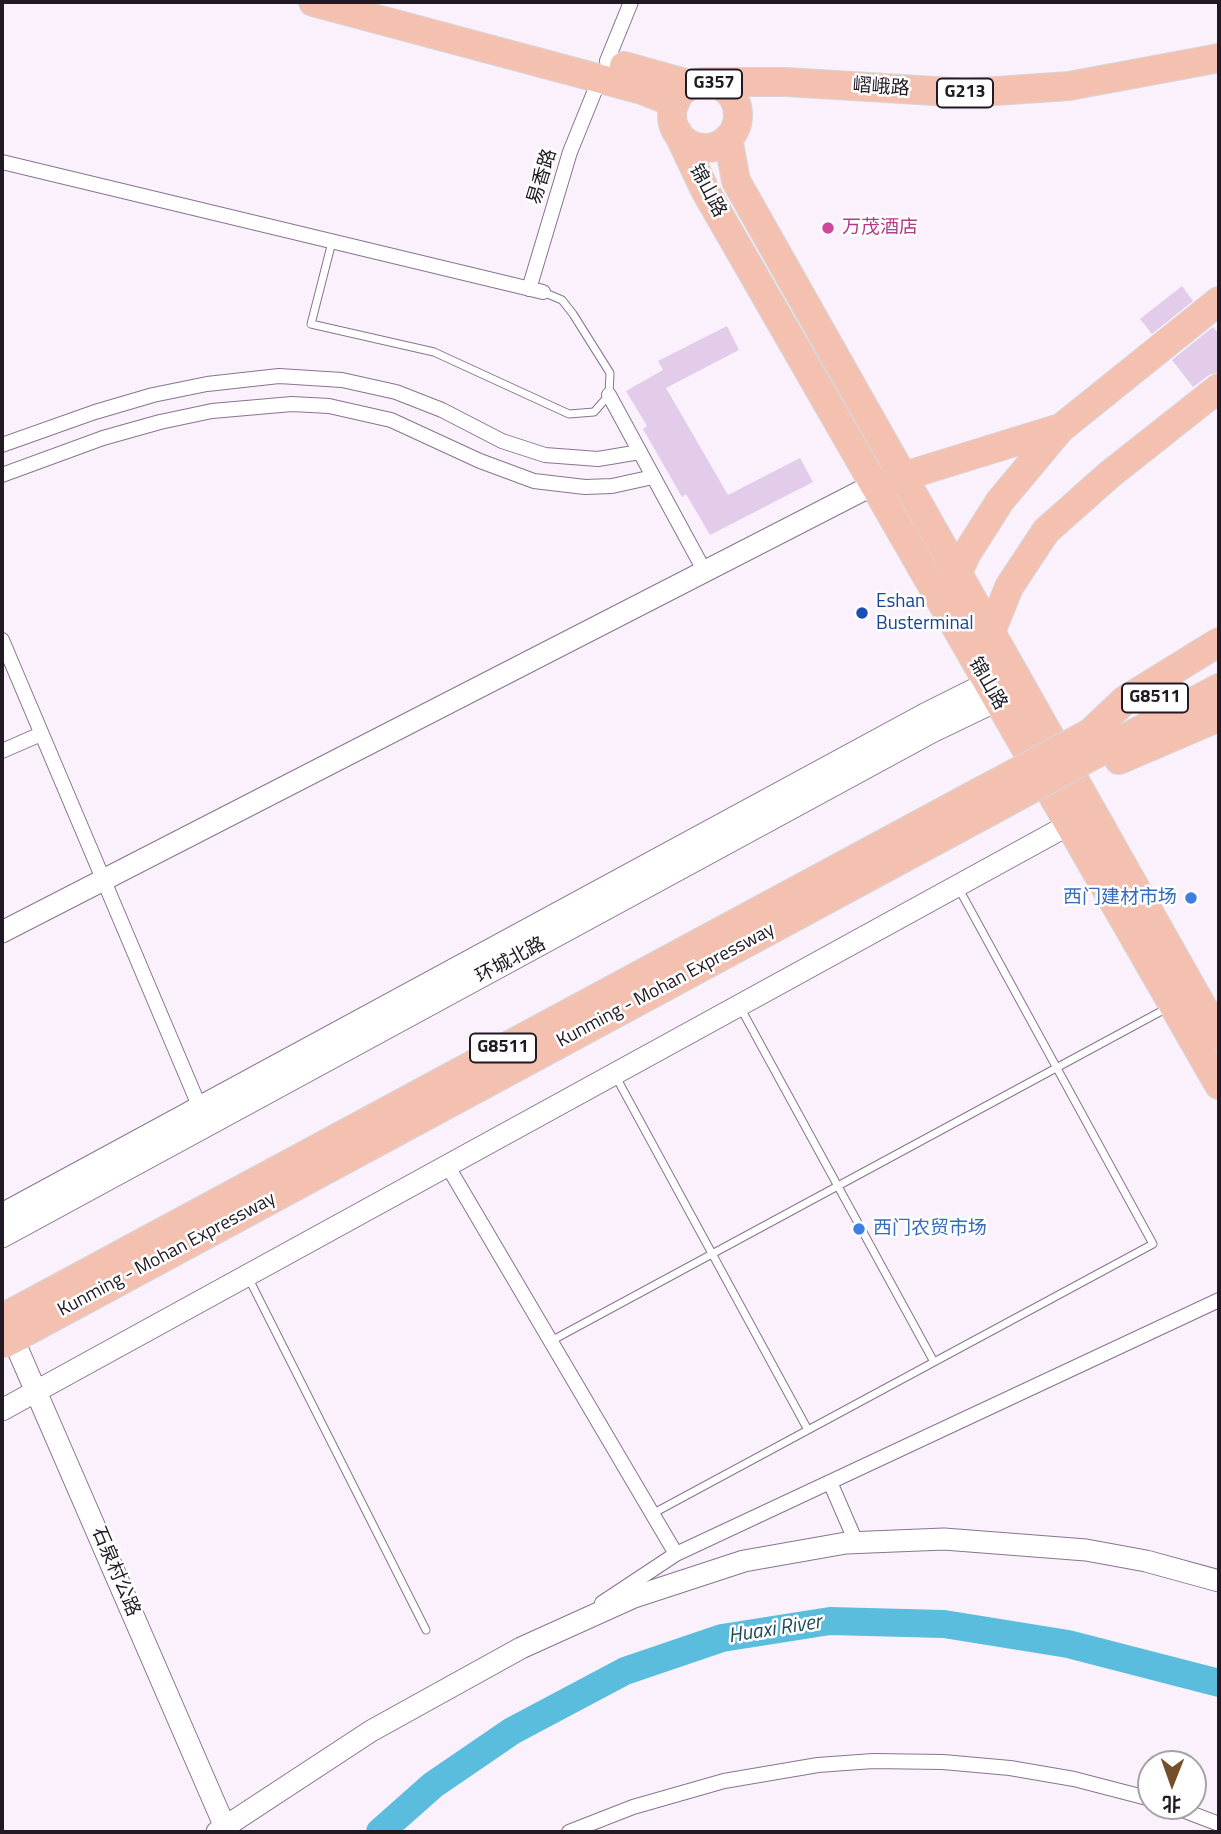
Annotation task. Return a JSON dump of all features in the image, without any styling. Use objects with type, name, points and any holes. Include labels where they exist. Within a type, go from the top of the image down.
[{"type":"highway","name":"嶍峨路","points":[[313,2],[603,70]]},
{"type":"highway","name":"嶍峨路","points":[[384,2],[603,70],[642,90],[691,90],[786,82],[967,93],[1069,86],[1219,58]]},
{"type":"highway","name":"G357","points":[[732,131],[761,95],[786,82]]},
{"type":"highway","name":"G357","points":[[678,133],[673,120],[691,90],[721,86],[734,98],[738,114],[732,131]]},
{"type":"highway","points":[[678,133],[691,144],[702,147],[719,145],[732,131]]},
{"type":"highway","name":"锦山路","points":[[732,131],[736,181],[991,632],[1005,686]]},
{"type":"highway","name":"锦山路","points":[[678,133],[706,192],[943,607],[1005,686],[1080,818],[1219,1037]]},
{"type":"highway","points":[[943,607],[957,573],[1000,501],[1063,427],[1219,301]]},
{"type":"highway","points":[[991,632],[1009,587],[1046,531],[1109,475],[1219,388]]},
{"type":"highway","points":[[873,485],[1063,427]]},
{"type":"highway","points":[[1098,750],[1125,699],[1219,642]]},
{"type":"highway","name":"Kunming - Mohan Expressway","points":[[1098,750],[1219,663]]},
{"type":"highway","name":"Kunming - Mohan Expressway","points":[[2,1344],[14,1316],[1219,688]]},
{"type":"highway","points":[[1098,750],[1219,717]]},
{"type":"highway","name":"Kunming - Mohan Expressway","points":[[14,1316],[888,865],[988,808]]},
{"type":"highway","name":"锦山路","points":[[1080,818],[1173,1005],[1217,1075]]},
{"type":"street","name":"易香路","points":[[529,289],[570,152],[631,2]]},
{"type":"street","points":[[2,162],[544,292]]},
{"type":"street","points":[[2,445],[153,395],[207,383],[279,376],[342,380],[396,392],[442,410],[502,440],[545,455],[598,459],[640,452]]},
{"type":"street","points":[[609,395],[705,572]]},
{"type":"street","points":[[2,475],[103,438],[160,422],[212,411],[292,404],[352,410],[391,420],[480,461],[534,481],[585,487],[612,486],[653,477]]},
{"type":"street","points":[[2,932],[873,485]]},
{"type":"street","points":[[2,640],[204,1116]]},
{"type":"street","name":"环城北路","points":[[2,1214],[204,1116],[1005,686]]},
{"type":"street","points":[[2,751],[41,734]]},
{"type":"street","points":[[2,1410],[1080,818]]},
{"type":"street","name":"环城北路","points":[[2,1237],[204,1116]]},
{"type":"street","points":[[447,1165],[676,1554]]},
{"type":"street","points":[[567,1626],[676,1554],[1219,1300]]},
{"type":"street","name":"石泉村公路","points":[[14,1316],[37,1391],[223,1830]]},
{"type":"street","points":[[830,1482],[856,1542]]},
{"type":"street","points":[[223,1830],[371,1731],[567,1626],[634,1597],[715,1569],[791,1551],[856,1542],[944,1539],[1051,1546],[1146,1561],[1219,1581]]},
{"type":"street","points":[[569,1832],[633,1807],[724,1781],[818,1765],[873,1761],[943,1762],[1010,1768],[1074,1779],[1137,1795]]},
{"type":"lane","points":[[332,242],[311,324],[434,352],[569,414],[594,412],[609,395],[610,373],[562,300],[544,292]]},
{"type":"lane","points":[[652,1514],[1153,1244],[957,886]]},
{"type":"lane","points":[[739,1005],[934,1362]]},
{"type":"lane","points":[[551,1341],[1173,1005]]},
{"type":"lane","points":[[614,1074],[808,1430]]},
{"type":"lane","points":[[247,1275],[426,1630]]},
{"type":"building","points":[[1182,286],[1193,301],[1152,334],[1140,319]]},
{"type":"building","points":[[727,326],[739,350],[666,388],[728,495],[800,458],[813,482],[710,535],[686,494],[682,497],[643,429],[647,426],[626,391],[663,370],[658,361]]},
{"type":"building","points":[[1213,327],[1219,334],[1219,372],[1209,375],[1193,387],[1172,360]]},
{"type":"waterway","name":"Huaxi River","points":[[380,1832],[433,1785],[512,1731],[625,1671],[722,1638],[830,1621],[944,1624],[1068,1644],[1219,1683]]},
{"type":"place","name":"万茂酒店","points":[[828,228]]},
{"type":"place","name":"Eshan Busterminal","points":[[862,613]]},
{"type":"place","name":"西门建材市场","points":[[1191,898]]},
{"type":"place","name":"西门农贸市场","points":[[859,1229]]}]
